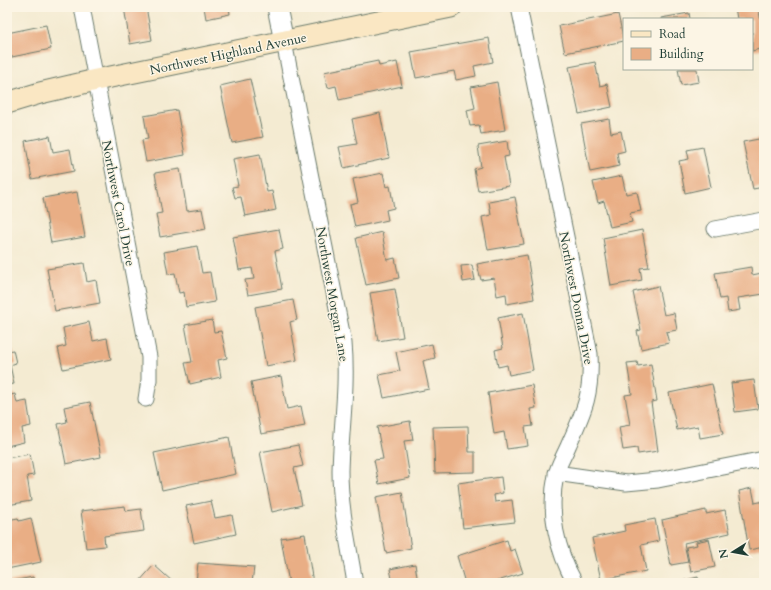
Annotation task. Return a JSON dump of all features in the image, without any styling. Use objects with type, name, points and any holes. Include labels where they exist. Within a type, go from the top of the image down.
[{"type":"main road","name":"Northwest Highland Avenue","points":[[7,103],[40,93],[96,80],[451,7]]},
{"type":"street","name":"Northwest Carol Drive","points":[[82,7],[149,356],[149,380],[146,399]]},
{"type":"street","name":"Northwest Morgan Lane","points":[[277,7],[344,342],[346,391],[340,471],[345,522],[355,583]]},
{"type":"street","name":"Northwest Donna Drive","points":[[519,7],[590,354],[592,380],[586,408],[556,474],[552,498],[554,526],[560,550],[575,583]]},
{"type":"street","points":[[715,230],[764,220]]},
{"type":"street","points":[[556,474],[626,483],[658,480],[764,459]]},
{"type":"building","points":[[124,7],[146,7],[152,40],[130,44]]},
{"type":"building","points":[[204,7],[229,7],[230,14],[206,19]]},
{"type":"building","points":[[735,7],[758,7],[762,26],[764,26],[764,48],[753,51],[753,18],[737,18]]},
{"type":"building","points":[[689,13],[690,18],[661,18]]},
{"type":"building","points":[[618,14],[623,41],[565,53],[559,26]]},
{"type":"building","points":[[46,25],[51,49],[7,58],[7,33]]},
{"type":"building","points":[[489,38],[493,62],[474,66],[476,76],[456,80],[454,71],[416,78],[411,52]]},
{"type":"building","points":[[378,61],[379,66],[397,62],[402,86],[339,100],[336,86],[328,88],[324,72]]},
{"type":"building","points":[[595,62],[600,86],[607,84],[612,107],[579,114],[569,67]]},
{"type":"building","points":[[678,70],[697,70],[699,82],[681,85]]},
{"type":"building","points":[[250,79],[263,137],[232,143],[220,86]]},
{"type":"building","points":[[497,82],[505,130],[481,134],[479,125],[470,126],[467,110],[475,108],[471,87]]},
{"type":"building","points":[[177,110],[185,155],[146,162],[142,140],[148,139],[144,116]]},
{"type":"building","points":[[380,113],[389,158],[344,168],[339,147],[357,144],[352,119]]},
{"type":"building","points":[[609,119],[611,133],[621,131],[625,151],[617,153],[619,166],[590,172],[581,124]]},
{"type":"building","points":[[50,136],[53,152],[70,149],[74,171],[32,179],[25,141]]},
{"type":"building","points":[[764,138],[764,187],[753,189],[743,142]]},
{"type":"building","points":[[507,141],[509,156],[504,157],[509,186],[478,191],[474,169],[481,167],[478,146]]},
{"type":"building","points":[[703,147],[711,187],[685,193],[679,161],[689,159],[687,150]]},
{"type":"building","points":[[260,154],[267,192],[272,191],[276,210],[245,216],[241,197],[235,198],[232,187],[238,186],[233,159]]},
{"type":"building","points":[[180,169],[187,211],[202,209],[206,229],[160,237],[156,214],[162,213],[155,173]]},
{"type":"building","points":[[383,173],[386,187],[390,186],[394,208],[386,210],[388,220],[355,227],[350,204],[358,202],[353,179]]},
{"type":"building","points":[[622,176],[626,194],[637,192],[641,211],[630,213],[632,222],[610,227],[604,201],[598,203],[593,182]]},
{"type":"building","points":[[77,192],[85,237],[51,243],[43,198]]},
{"type":"building","points":[[515,197],[524,244],[488,250],[482,217],[491,215],[489,202]]},
{"type":"building","points":[[279,229],[283,249],[275,251],[282,289],[248,295],[245,280],[254,279],[252,268],[239,270],[233,237]]},
{"type":"building","points":[[642,230],[649,267],[640,268],[642,280],[611,286],[603,238]]},
{"type":"building","points":[[382,232],[387,260],[395,258],[399,278],[366,285],[356,238]]},
{"type":"building","points":[[197,246],[202,273],[210,272],[215,302],[186,307],[184,292],[179,293],[175,273],[168,274],[164,252]]},
{"type":"building","points":[[527,255],[534,299],[507,304],[506,294],[497,296],[494,278],[481,280],[477,264]]},
{"type":"building","points":[[84,263],[87,282],[96,280],[100,303],[55,311],[47,269]]},
{"type":"building","points":[[472,265],[475,280],[463,282],[461,266]]},
{"type":"building","points":[[751,267],[752,275],[762,273],[764,294],[738,298],[740,310],[728,312],[726,298],[720,299],[715,273]]},
{"type":"building","points":[[658,286],[664,315],[674,313],[677,330],[666,332],[669,343],[641,349],[637,331],[641,330],[633,292]]},
{"type":"building","points":[[395,289],[403,337],[378,341],[370,293]]},
{"type":"building","points":[[293,300],[297,320],[290,322],[297,360],[266,366],[255,307]]},
{"type":"building","points":[[523,313],[533,370],[509,375],[507,365],[498,367],[495,350],[503,348],[498,318]]},
{"type":"building","points":[[212,320],[214,332],[221,331],[227,358],[218,360],[221,377],[190,384],[185,363],[192,362],[185,325]]},
{"type":"building","points":[[89,322],[93,341],[107,338],[111,359],[63,369],[58,348],[66,346],[63,328]]},
{"type":"building","points":[[432,344],[435,358],[423,361],[429,389],[384,398],[379,375],[400,371],[396,352]]},
{"type":"building","points":[[13,350],[16,363],[10,365],[14,384],[7,385],[7,351]]},
{"type":"building","points":[[637,362],[638,366],[651,364],[657,401],[651,402],[658,451],[638,454],[637,448],[623,450],[619,427],[630,425],[625,395],[632,394],[627,363]]},
{"type":"building","points":[[281,376],[287,409],[301,406],[305,426],[261,434],[251,382]]},
{"type":"building","points":[[754,380],[758,409],[735,412],[731,383]]},
{"type":"building","points":[[712,384],[723,434],[700,438],[698,426],[677,430],[669,393]]},
{"type":"building","points":[[532,385],[536,408],[530,409],[533,426],[525,427],[528,446],[507,449],[504,432],[494,434],[488,393]]},
{"type":"building","points":[[15,394],[17,403],[27,401],[31,426],[22,428],[24,442],[7,446],[7,396]]},
{"type":"building","points":[[90,402],[101,457],[66,464],[58,424],[67,422],[64,407]]},
{"type":"building","points":[[410,421],[413,440],[404,441],[410,478],[379,484],[374,460],[383,459],[377,427]]},
{"type":"building","points":[[468,426],[469,452],[475,452],[475,472],[435,473],[433,427]]},
{"type":"building","points":[[229,437],[236,474],[162,490],[154,453]]},
{"type":"building","points":[[298,445],[303,466],[294,468],[302,505],[272,512],[260,452]]},
{"type":"building","points":[[30,454],[34,475],[27,476],[31,501],[7,505],[7,458]]},
{"type":"building","points":[[501,477],[503,493],[494,495],[495,502],[512,500],[515,522],[463,528],[458,483]]},
{"type":"building","points":[[752,488],[755,503],[764,501],[764,547],[749,550],[739,491]]},
{"type":"building","points":[[402,492],[411,548],[386,553],[376,497]]},
{"type":"building","points":[[211,501],[215,518],[232,515],[236,534],[194,543],[186,506]]},
{"type":"building","points":[[125,506],[126,511],[141,509],[144,531],[104,536],[105,546],[86,548],[81,511]]},
{"type":"building","points":[[706,510],[706,514],[725,510],[730,533],[684,543],[688,562],[671,565],[662,520]]},
{"type":"building","points":[[18,518],[19,521],[31,518],[41,562],[7,569],[7,520]]},
{"type":"building","points":[[655,519],[659,541],[641,545],[646,571],[601,580],[592,538],[625,531],[624,525]]},
{"type":"building","points":[[305,534],[313,583],[289,583],[281,538]]},
{"type":"building","points":[[709,539],[715,567],[691,572],[686,547],[697,545],[696,542]]},
{"type":"building","points":[[507,540],[510,551],[515,549],[523,573],[491,583],[465,583],[457,556]]},
{"type":"building","points":[[198,563],[254,567],[252,583],[196,583]]},
{"type":"building","points":[[415,564],[418,583],[393,583],[390,569]]},
{"type":"building","points":[[154,565],[173,582],[138,583]]},
{"type":"building","points":[[33,577],[34,583],[7,583],[7,582]]},
{"type":"building","points":[[698,577],[699,583],[682,583],[682,581]]}]
